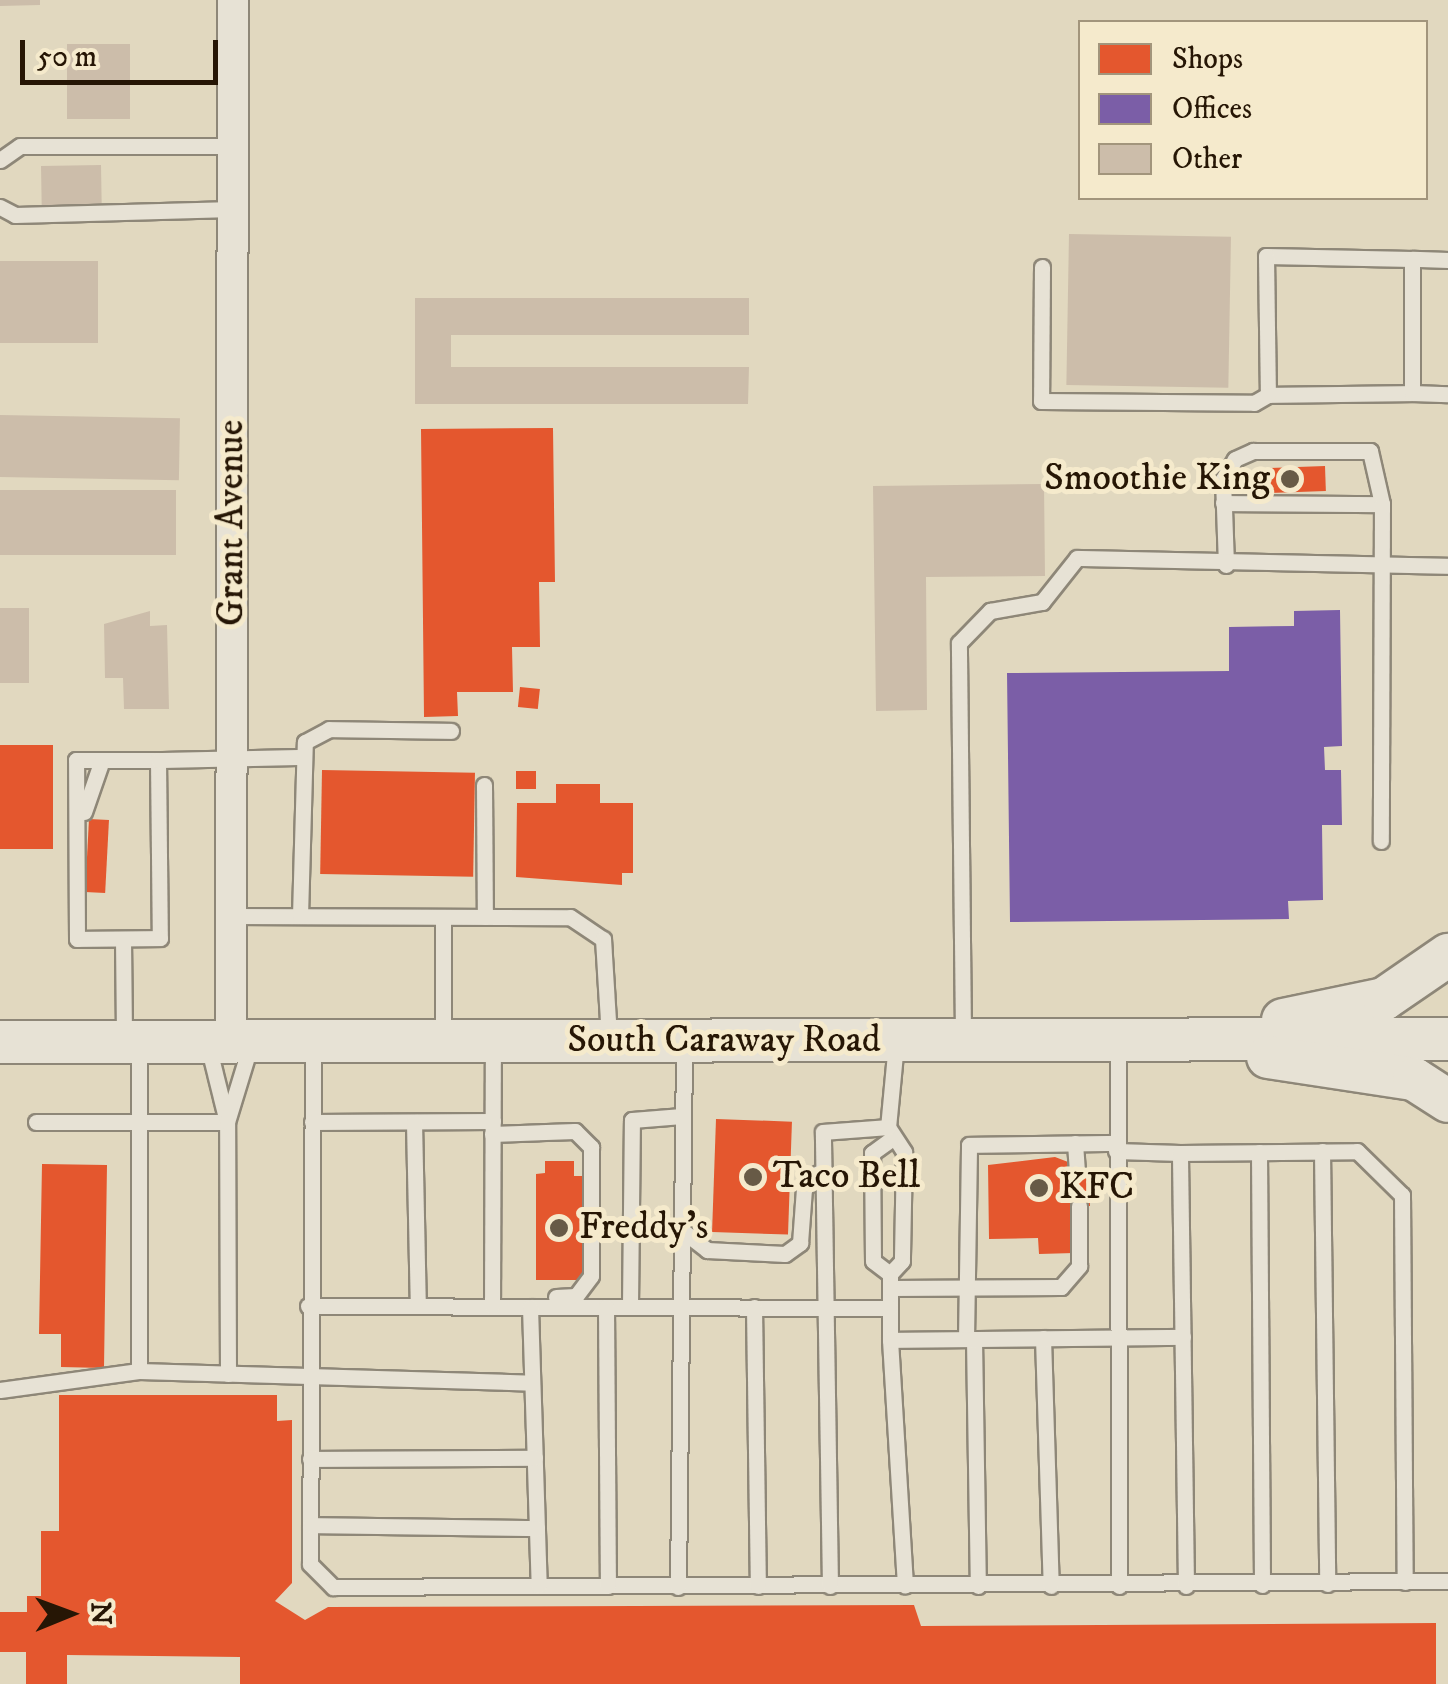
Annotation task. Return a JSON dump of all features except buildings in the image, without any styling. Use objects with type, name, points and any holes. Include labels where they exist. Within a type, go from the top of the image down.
[{"type":"main road","points":[[1184,1037],[1384,998],[1448,956]]},
{"type":"main road","name":"South Caraway Road","points":[[0,1042],[313,1045],[1184,1037],[1448,1039]]},
{"type":"main road","points":[[1184,1037],[1414,1079],[1448,1101]]},
{"type":"street","name":"Grant Avenue","points":[[230,1045],[233,0]]},
{"type":"lane","points":[[0,160],[20,146],[233,146]]},
{"type":"lane","points":[[0,207],[16,216],[233,209]]},
{"type":"lane","points":[[1268,395],[1266,256],[1448,260]]},
{"type":"lane","points":[[1412,259],[1412,393]]},
{"type":"lane","points":[[1042,268],[1041,401],[1254,403],[1268,395],[1448,394]]},
{"type":"lane","points":[[1226,565],[1224,479],[1253,451],[1370,451],[1382,504],[1380,841]]},
{"type":"lane","points":[[1223,503],[1382,504]]},
{"type":"lane","points":[[963,1039],[959,643],[990,611],[1042,602],[1076,558],[1226,565],[1448,566]]},
{"type":"lane","points":[[300,916],[305,742],[329,729],[451,731]]},
{"type":"lane","points":[[158,760],[160,938],[78,940],[76,760],[302,757]]},
{"type":"lane","points":[[96,939],[84,919],[84,798],[102,760]]},
{"type":"lane","points":[[484,785],[485,917]]},
{"type":"lane","points":[[231,916],[570,917],[596,929],[606,950],[609,1042]]},
{"type":"lane","points":[[443,916],[443,1044]]},
{"type":"lane","points":[[123,938],[138,1122],[140,1371]]},
{"type":"lane","points":[[1118,1038],[1114,1336],[1119,1586]]},
{"type":"lane","points":[[897,1040],[889,1134],[872,1153],[873,1261],[890,1281],[967,1286],[1073,1281],[1079,1206]]},
{"type":"lane","points":[[678,1586],[677,1307],[684,1042]]},
{"type":"lane","points":[[492,1304],[493,1043]]},
{"type":"lane","points":[[226,1122],[230,1045]]},
{"type":"lane","points":[[228,1374],[226,1122],[230,1045]]},
{"type":"lane","points":[[313,1045],[308,1306],[310,1564],[333,1587],[1186,1586],[1448,1581]]},
{"type":"lane","points":[[630,1306],[632,1120],[682,1116]]},
{"type":"lane","points":[[36,1122],[226,1122]]},
{"type":"lane","points":[[308,1306],[492,1304],[576,1296],[591,1276],[591,1147],[575,1131],[414,1122],[312,1122]]},
{"type":"lane","points":[[414,1122],[418,1306]]},
{"type":"lane","points":[[830,1586],[819,1308],[818,1173],[823,1132],[889,1134],[904,1152],[902,1260],[890,1281],[904,1586]]},
{"type":"lane","points":[[1075,1143],[1077,1170]]},
{"type":"lane","points":[[978,1586],[967,1286],[970,1145],[1075,1143],[1180,1152],[1357,1150],[1402,1195],[1406,1582]]},
{"type":"lane","points":[[1322,1151],[1327,1584]]},
{"type":"lane","points":[[1180,1152],[1186,1586]]},
{"type":"lane","points":[[1259,1152],[1262,1584]]},
{"type":"lane","points":[[679,1228],[707,1250],[785,1254],[800,1243],[804,1189],[818,1173]]},
{"type":"lane","points":[[492,1304],[890,1308]]},
{"type":"lane","points":[[530,1306],[538,1586]]},
{"type":"lane","points":[[606,1307],[608,1586]]},
{"type":"lane","points":[[754,1307],[758,1586]]},
{"type":"lane","points":[[890,1340],[1183,1337]]},
{"type":"lane","points":[[1043,1338],[1050,1586]]},
{"type":"lane","points":[[0,1390],[140,1371],[310,1380],[532,1383]]},
{"type":"lane","points":[[310,1460],[534,1458]]},
{"type":"lane","points":[[310,1525],[537,1528]]},
{"type":"place","name":"Smoothie King","points":[[1290,479]]},
{"type":"place","name":"Taco Bell","points":[[753,1177]]},
{"type":"place","name":"KFC","points":[[1039,1188]]},
{"type":"place","name":"Freddy's","points":[[559,1228]]}]
